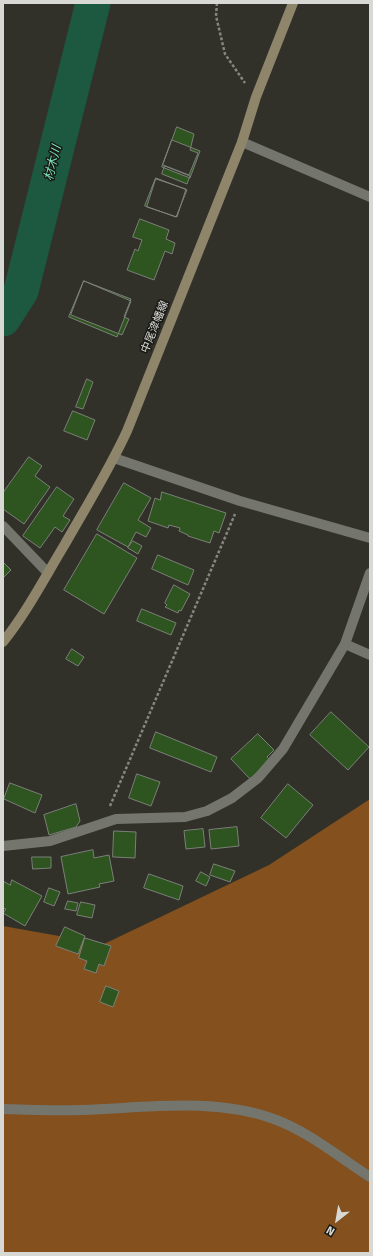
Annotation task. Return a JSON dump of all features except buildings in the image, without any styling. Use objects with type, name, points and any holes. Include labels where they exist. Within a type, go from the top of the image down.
[{"type":"main road","name":"中尾津幡線","points":[[3,642],[13,630],[48,573],[114,458],[127,432],[242,142],[256,97],[293,3]]},
{"type":"street","points":[[242,142],[370,197]]},
{"type":"street","points":[[114,458],[240,501],[370,538]]},
{"type":"street","points":[[3,526],[48,573]]},
{"type":"street","points":[[3,846],[50,841],[116,819],[185,817],[207,811],[232,798],[258,778],[283,749],[345,644],[370,573]]},
{"type":"street","points":[[345,644],[370,655]]},
{"type":"street","points":[[3,1109],[80,1110],[193,1105],[243,1111],[274,1119],[299,1130],[370,1177]]},
{"type":"path","points":[[217,3],[216,16],[225,54],[256,97]]},
{"type":"path","points":[[104,822],[240,501]]},
{"type":"shaded area","points":[[370,799],[370,1253],[3,1253],[3,926],[104,944],[269,865]]},
{"type":"waterway","name":"材木川","points":[[3,319],[21,291],[93,3]]}]
